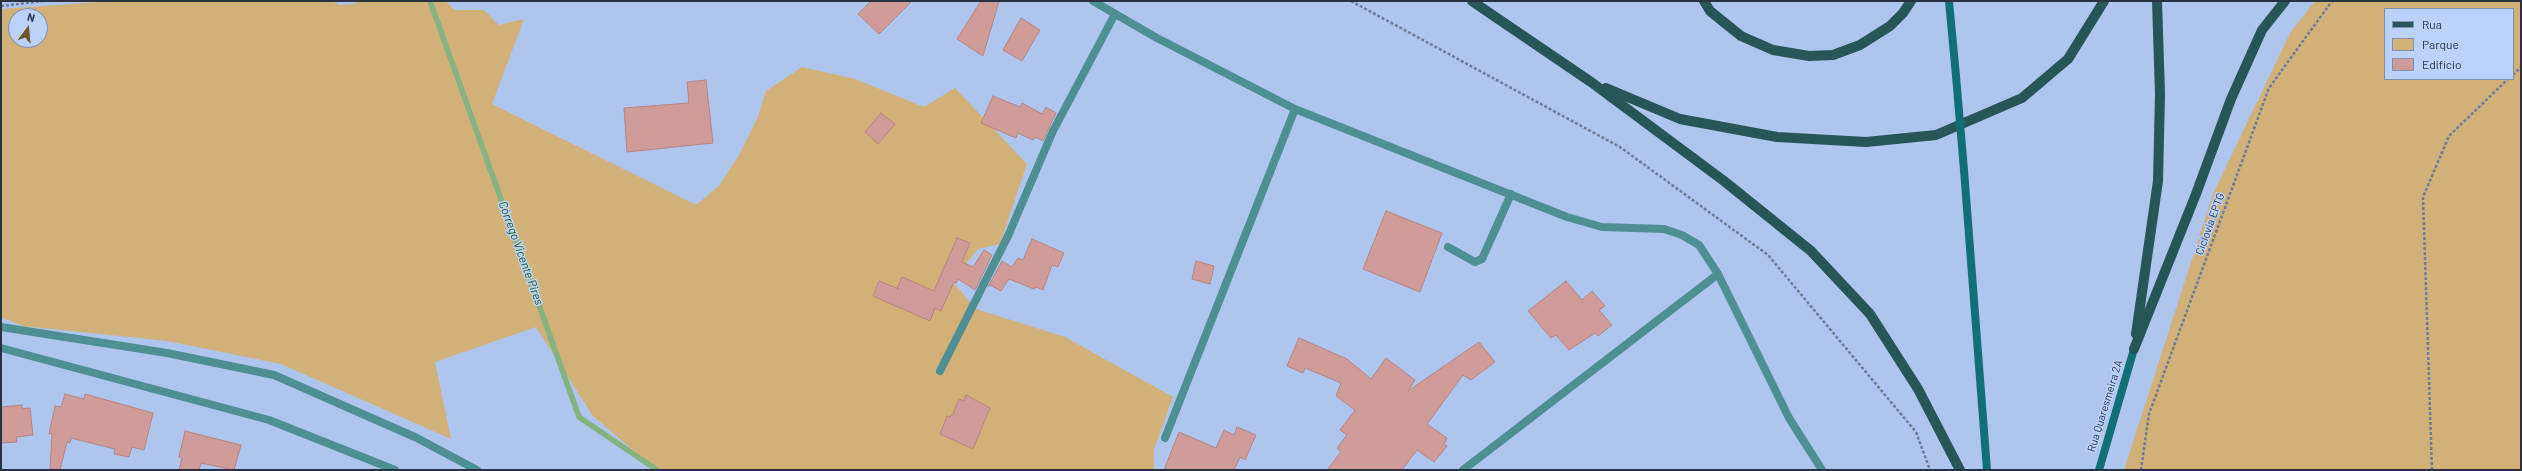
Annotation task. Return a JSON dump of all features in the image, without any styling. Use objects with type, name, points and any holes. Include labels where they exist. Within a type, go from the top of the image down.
[{"type":"main road","points":[[1472,1],[1591,82],[1724,181],[1811,251],[1870,314],[1918,389],[1960,470]]},
{"type":"main road","points":[[1704,1],[1710,11],[1741,36],[1773,50],[1809,56],[1833,55],[1860,45],[1890,26],[1903,13],[1911,1]]},
{"type":"main road","points":[[1949,1],[1964,170],[1987,470]]},
{"type":"main road","points":[[1591,82],[1680,119],[1777,137],[1866,142],[1936,135],[2022,98],[2068,59],[2104,1]]},
{"type":"main road","points":[[2134,350],[2158,181],[2160,94],[2157,1]]},
{"type":"main road","points":[[2134,350],[2196,194],[2231,98],[2262,30],[2285,1]]},
{"type":"main road","name":"Rua Quaresmeira 2A","points":[[2099,470],[2134,350]]},
{"type":"street","points":[[1093,1],[1156,38],[1295,109],[1567,217],[1602,227],[1664,229],[1682,235],[1698,245],[1718,274],[1789,418],[1822,470]]},
{"type":"street","points":[[940,371],[1008,236],[1053,131],[1115,14]]},
{"type":"street","points":[[1165,438],[1295,109]]},
{"type":"street","points":[[1448,247],[1475,262],[1482,259],[1511,194]]},
{"type":"street","points":[[1463,470],[1718,274]]},
{"type":"street","points":[[1,327],[167,353],[274,375],[417,438],[477,470]]},
{"type":"street","points":[[1,348],[269,420],[396,470]]},
{"type":"path","points":[[1,6],[43,1]]},
{"type":"path","points":[[1351,1],[1620,147],[1768,255],[1916,432],[1930,470]]},
{"type":"path","name":"Ciclovia EPTG","points":[[2141,470],[2150,414],[2269,88],[2332,1]]},
{"type":"path","points":[[2432,470],[2423,196],[2449,136],[2507,80]]},
{"type":"green space","points":[[114,1],[332,1],[339,5],[354,4],[358,1],[445,1],[455,10],[484,10],[499,25],[524,19],[492,104],[696,205],[719,186],[740,153],[758,117],[766,91],[802,67],[855,79],[924,107],[955,88],[1027,164],[1000,244],[978,249],[952,281],[976,309],[1065,337],[1173,397],[1154,450],[1154,470],[656,470],[593,416],[536,327],[435,362],[451,439],[281,364],[167,341],[23,326],[1,317],[1,9],[8,9],[8,48],[48,48],[48,8],[15,8]]},
{"type":"green space","points":[[2315,1],[2521,1],[2521,470],[2124,470],[2213,194],[2290,33]]},
{"type":"building","points":[[871,1],[912,1],[879,34],[858,14]]},
{"type":"building","points":[[981,1],[999,1],[983,56],[957,39]]},
{"type":"building","points":[[1021,18],[1040,30],[1022,61],[1003,50]]},
{"type":"building","points":[[706,80],[713,143],[627,152],[624,108],[689,103],[687,82]]},
{"type":"building","points":[[993,96],[1020,107],[1022,103],[1042,114],[1046,107],[1056,113],[1043,141],[1035,137],[1033,140],[1018,133],[1016,138],[981,123]]},
{"type":"building","points":[[881,113],[895,124],[878,144],[865,132]]},
{"type":"building","points":[[1386,211],[1442,233],[1420,292],[1363,269]]},
{"type":"building","points":[[957,238],[970,243],[962,262],[973,267],[984,250],[992,255],[975,290],[958,279],[956,283],[954,282],[941,311],[935,308],[930,321],[873,296],[879,281],[897,288],[902,277],[934,291]]},
{"type":"building","points":[[1032,239],[1064,253],[1058,267],[1052,265],[1043,290],[1036,287],[1034,289],[1009,279],[1001,291],[990,285],[988,287],[1002,261],[1012,267],[1018,258],[1023,260]]},
{"type":"building","points":[[1196,261],[1214,266],[1210,284],[1192,279]]},
{"type":"building","points":[[1566,281],[1582,300],[1592,291],[1605,306],[1599,310],[1612,325],[1598,336],[1595,333],[1569,350],[1556,335],[1551,338],[1528,311]]},
{"type":"building","points":[[1299,338],[1347,359],[1371,379],[1386,358],[1415,380],[1408,391],[1479,342],[1495,362],[1471,380],[1463,375],[1427,424],[1447,438],[1444,444],[1447,446],[1434,462],[1417,450],[1402,470],[1327,470],[1341,452],[1337,448],[1347,435],[1340,430],[1355,410],[1336,396],[1341,383],[1305,368],[1303,373],[1287,366]]},
{"type":"building","points":[[65,394],[84,399],[85,394],[153,413],[144,450],[132,447],[129,457],[114,454],[115,449],[71,438],[70,443],[67,442],[60,470],[50,470],[52,433],[49,434],[55,406],[61,407]]},
{"type":"building","points":[[966,395],[990,408],[973,449],[940,434],[947,416],[950,417],[953,414],[959,399],[964,401]]},
{"type":"building","points":[[22,405],[22,409],[30,408],[33,435],[16,437],[17,442],[1,443],[1,407]]},
{"type":"building","points":[[1237,427],[1256,435],[1245,460],[1240,457],[1234,470],[1164,470],[1179,432],[1216,448],[1224,430],[1234,435]]},
{"type":"building","points":[[185,431],[241,445],[234,470],[201,463],[199,470],[179,470],[182,458],[179,457]]},
{"type":"waterway","name":"Córrego Vicente Pires","points":[[430,1],[579,417],[657,470]]}]
